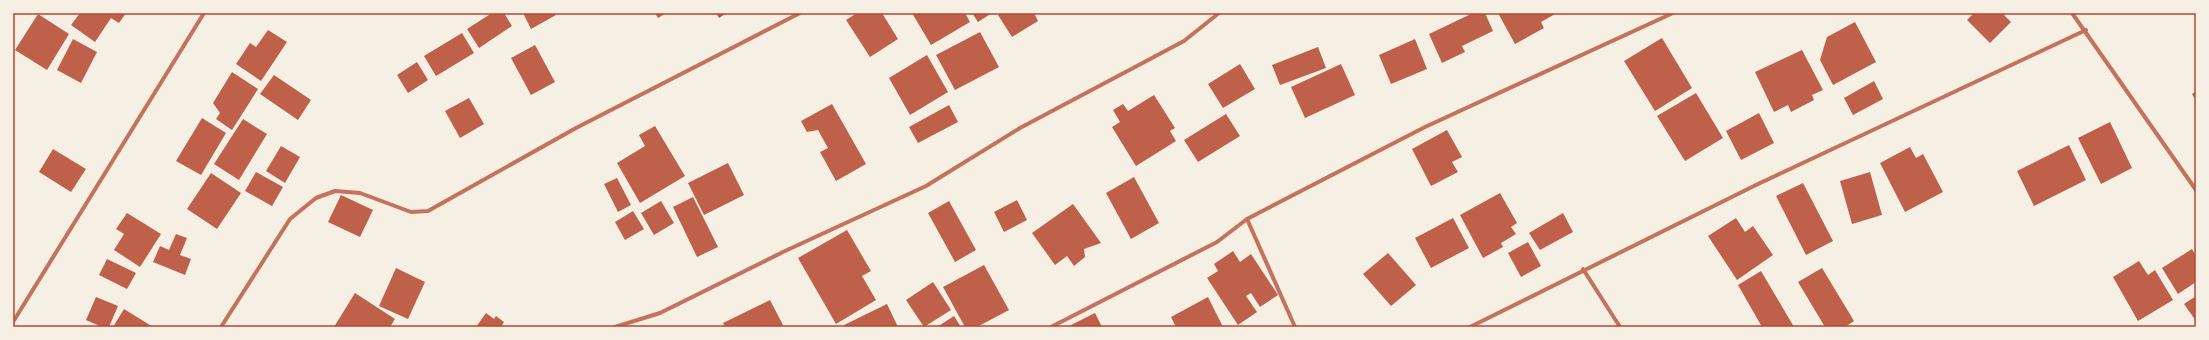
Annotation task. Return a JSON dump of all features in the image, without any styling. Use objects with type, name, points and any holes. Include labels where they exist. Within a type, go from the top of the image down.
[{"type":"street","points":[[13,322],[204,13]]},
{"type":"street","points":[[222,327],[290,219],[316,198],[335,191],[360,193],[411,212],[428,211],[576,128],[800,13]]},
{"type":"street","points":[[615,327],[660,313],[785,251],[926,186],[1020,128],[1184,41],[1218,14],[1224,13]]},
{"type":"street","points":[[1051,327],[1217,242],[1247,219],[1425,126],[1672,13]]},
{"type":"street","points":[[2072,13],[2086,30],[2196,190]]},
{"type":"street","points":[[1470,327],[1583,269],[1758,184],[2086,30]]},
{"type":"street","points":[[1247,219],[1295,327]]},
{"type":"street","points":[[1583,269],[1620,327]]},
{"type":"building","points":[[80,13],[126,13],[119,23],[111,18],[95,42],[71,25]]},
{"type":"building","points":[[492,13],[504,13],[512,26],[479,48],[467,29]]},
{"type":"building","points":[[523,13],[555,13],[556,15],[531,29]]},
{"type":"building","points":[[655,13],[666,13],[658,18]]},
{"type":"building","points":[[716,13],[727,13],[719,18]]},
{"type":"building","points":[[857,13],[882,13],[898,39],[870,57],[846,20]]},
{"type":"building","points":[[912,13],[965,13],[970,22],[931,45]]},
{"type":"building","points":[[972,13],[992,13],[978,22]]},
{"type":"building","points":[[1001,13],[1034,13],[1038,21],[1012,37],[998,15]]},
{"type":"building","points":[[1473,13],[1485,13],[1493,31],[1462,46],[1465,52],[1442,63],[1429,34]]},
{"type":"building","points":[[1498,13],[1557,13],[1541,22],[1544,28],[1515,44]]},
{"type":"building","points":[[1971,13],[2006,13],[2004,15],[2011,22],[1990,43],[1967,20],[1972,15]]},
{"type":"building","points":[[38,14],[69,34],[47,70],[15,50]]},
{"type":"building","points":[[1855,22],[1876,62],[1833,85],[1820,60],[1827,37]]},
{"type":"building","points":[[268,30],[287,42],[261,81],[236,64],[250,43],[256,47]]},
{"type":"building","points":[[980,32],[999,67],[955,90],[936,55]]},
{"type":"building","points":[[462,33],[474,53],[436,76],[424,56]]},
{"type":"building","points":[[1662,38],[1692,88],[1655,111],[1624,61]]},
{"type":"building","points":[[73,39],[97,52],[81,83],[57,70]]},
{"type":"building","points":[[1415,39],[1427,69],[1391,84],[1379,55]]},
{"type":"building","points":[[535,45],[555,82],[531,95],[511,58]]},
{"type":"building","points":[[1318,47],[1326,68],[1280,85],[1272,65]]},
{"type":"building","points":[[1802,50],[1823,90],[1812,95],[1814,100],[1791,112],[1788,105],[1774,112],[1755,72]]},
{"type":"building","points":[[927,55],[948,92],[910,115],[889,78]]},
{"type":"building","points":[[417,62],[428,80],[408,93],[397,75]]},
{"type":"building","points":[[1240,64],[1255,89],[1223,108],[1208,84]]},
{"type":"building","points":[[1341,64],[1355,95],[1305,118],[1291,87]]},
{"type":"building","points":[[232,72],[258,89],[232,130],[216,119],[220,113],[213,103]]},
{"type":"building","points":[[274,75],[311,100],[298,120],[260,94]]},
{"type":"building","points":[[1874,81],[1883,99],[1853,115],[1844,98]]},
{"type":"building","points":[[2196,91],[2196,101],[2192,94]]},
{"type":"building","points":[[1696,93],[1723,138],[1685,161],[1657,116]]},
{"type":"building","points":[[1154,95],[1175,128],[1170,131],[1176,141],[1136,166],[1112,127],[1120,122],[1113,110],[1123,104],[1128,111]]},
{"type":"building","points":[[469,98],[484,124],[460,138],[445,111]]},
{"type":"building","points":[[832,104],[866,164],[836,181],[820,152],[828,148],[818,130],[807,132],[801,121]]},
{"type":"building","points":[[949,105],[958,122],[918,143],[909,127]]},
{"type":"building","points":[[1759,113],[1774,143],[1741,160],[1726,131]]},
{"type":"building","points":[[1226,114],[1240,136],[1198,162],[1184,140]]},
{"type":"building","points":[[202,118],[226,133],[201,175],[176,161]]},
{"type":"building","points":[[243,119],[267,134],[239,180],[214,164]]},
{"type":"building","points":[[2110,122],[2132,168],[2101,184],[2078,138]]},
{"type":"building","points":[[655,126],[685,176],[640,203],[617,163],[645,146],[639,135]]},
{"type":"building","points":[[1447,130],[1462,157],[1452,162],[1458,172],[1431,186],[1412,149]]},
{"type":"building","points":[[2069,145],[2086,180],[2034,206],[2017,171]]},
{"type":"building","points":[[281,146],[300,157],[285,183],[266,171]]},
{"type":"building","points":[[1910,147],[1916,158],[1923,154],[1943,192],[1905,212],[1880,163]]},
{"type":"building","points":[[53,149],[86,169],[71,192],[39,172]]},
{"type":"building","points":[[728,163],[744,195],[704,215],[688,183]]},
{"type":"building","points":[[256,172],[283,187],[272,206],[245,191]]},
{"type":"building","points":[[1870,172],[1882,215],[1852,224],[1840,181]]},
{"type":"building","points":[[211,173],[241,193],[217,229],[187,209]]},
{"type":"building","points":[[1134,177],[1159,223],[1131,239],[1106,193]]},
{"type":"building","points":[[617,178],[631,205],[618,212],[604,184]]},
{"type":"building","points":[[1803,183],[1833,241],[1806,255],[1776,196]]},
{"type":"building","points":[[1500,193],[1517,223],[1511,227],[1516,234],[1501,243],[1503,247],[1483,258],[1460,215]]},
{"type":"building","points":[[341,195],[373,210],[360,237],[328,222]]},
{"type":"building","points":[[693,197],[718,247],[697,257],[673,207]]},
{"type":"building","points":[[1017,200],[1027,220],[1004,232],[994,212]]},
{"type":"building","points":[[661,201],[674,223],[654,235],[641,213]]},
{"type":"building","points":[[949,201],[976,250],[955,262],[928,213]]},
{"type":"building","points":[[1073,204],[1101,243],[1084,249],[1085,257],[1074,266],[1067,256],[1055,265],[1032,233]]},
{"type":"building","points":[[633,211],[644,229],[625,240],[615,222]]},
{"type":"building","points":[[127,213],[161,234],[140,267],[114,250],[124,234],[116,229]]},
{"type":"building","points":[[1563,213],[1573,232],[1540,250],[1529,233]]},
{"type":"building","points":[[1453,218],[1469,248],[1431,268],[1415,238]]},
{"type":"building","points":[[1736,218],[1745,232],[1753,226],[1773,255],[1737,280],[1708,236]]},
{"type":"building","points":[[847,230],[871,271],[862,276],[876,300],[836,324],[798,258]]},
{"type":"building","points":[[176,234],[187,238],[180,255],[191,259],[185,275],[153,262],[160,246],[169,250]]},
{"type":"building","points":[[1528,242],[1541,266],[1521,277],[1508,253]]},
{"type":"building","points":[[2192,249],[2196,256],[2196,282],[2178,294],[2162,268]]},
{"type":"building","points":[[1233,251],[1240,262],[1251,254],[1278,295],[1260,307],[1251,293],[1246,296],[1257,312],[1238,325],[1207,278],[1218,271],[1214,264]]},
{"type":"building","points":[[1388,253],[1416,285],[1391,306],[1363,274]]},
{"type":"building","points":[[107,259],[136,273],[127,289],[99,275]]},
{"type":"building","points":[[2139,261],[2148,275],[2155,270],[2173,300],[2138,321],[2113,277]]},
{"type":"building","points":[[984,265],[1009,310],[977,327],[965,327],[943,287]]},
{"type":"building","points":[[396,268],[425,282],[408,319],[379,306]]},
{"type":"building","points":[[1822,268],[1854,321],[1845,327],[1825,327],[1798,282]]},
{"type":"building","points":[[1761,271],[1794,327],[1762,327],[1738,285]]},
{"type":"building","points":[[933,282],[951,310],[924,327],[906,300]]},
{"type":"building","points":[[355,293],[395,319],[390,327],[334,327]]},
{"type":"building","points":[[2196,296],[2196,321],[2184,304]]},
{"type":"building","points":[[96,297],[118,306],[109,327],[102,327],[86,320]]},
{"type":"building","points":[[1208,297],[1223,327],[1176,327],[1171,317]]},
{"type":"building","points":[[770,300],[784,327],[725,327],[723,323]]},
{"type":"building","points":[[887,304],[898,327],[845,327],[844,325]]},
{"type":"building","points":[[124,309],[153,327],[113,327]]},
{"type":"building","points":[[486,313],[494,319],[496,316],[504,322],[502,325],[505,327],[476,327]]},
{"type":"building","points":[[1095,313],[1102,327],[1067,327]]},
{"type":"building","points":[[954,316],[961,327],[937,327]]}]
